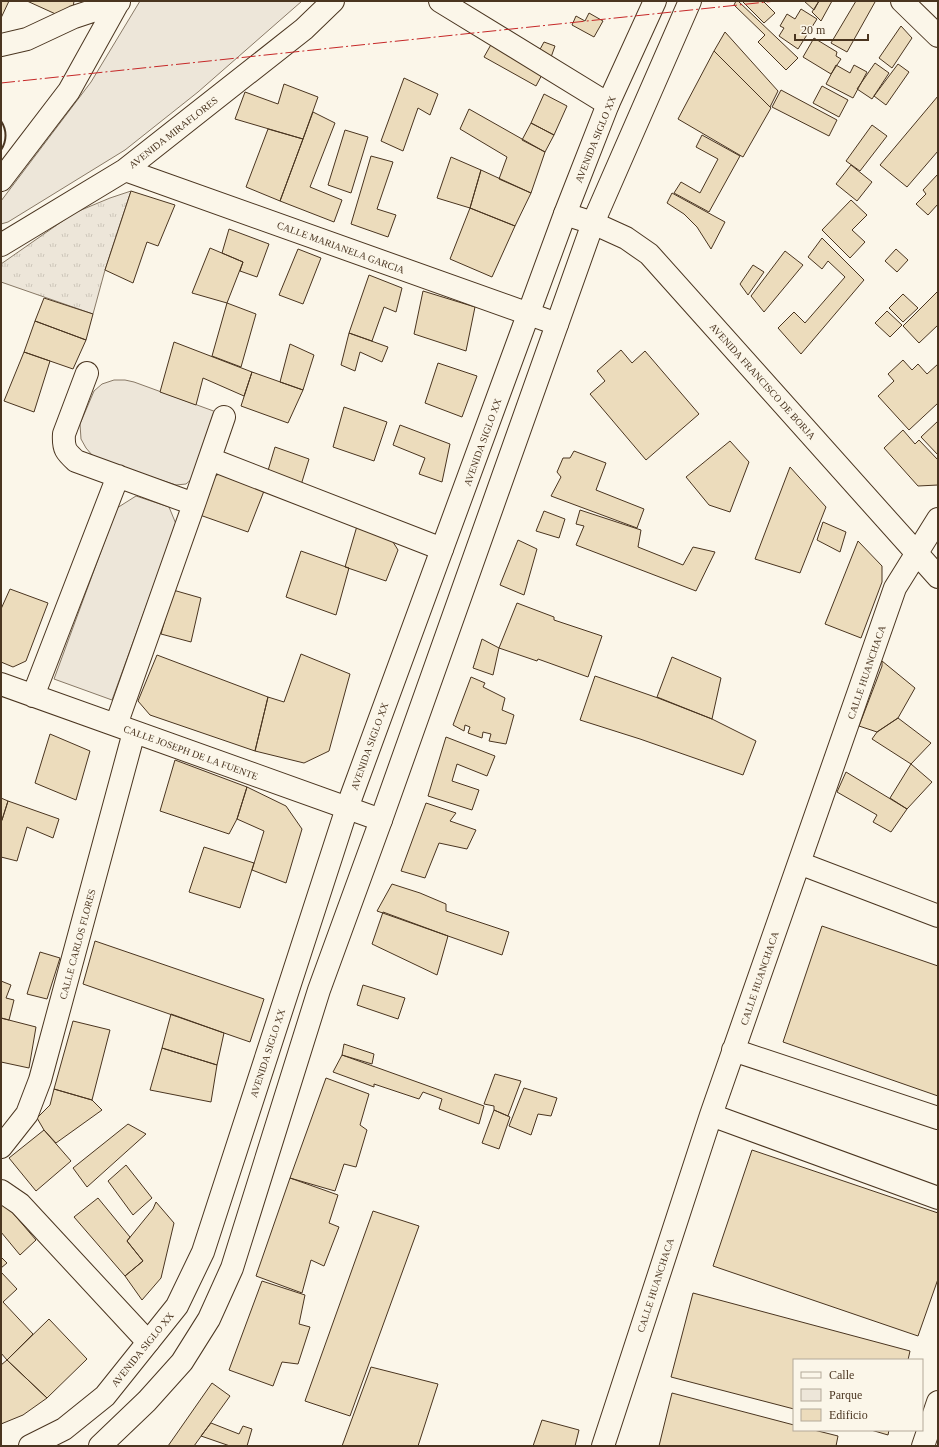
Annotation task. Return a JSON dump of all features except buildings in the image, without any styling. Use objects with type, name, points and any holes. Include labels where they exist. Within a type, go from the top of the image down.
[{"type":"main road","name":"AVENIDA MIRAFLORES","points":[[1,245],[125,170],[304,29],[333,1]]},
{"type":"main road","points":[[440,1],[608,104]]},
{"type":"main road","name":"AVENIDA SIGLO XX","points":[[30,1446],[64,1429],[105,1396],[177,1306],[203,1252],[347,808],[566,214],[608,104],[655,1]]},
{"type":"main road","points":[[100,1446],[146,1401],[182,1362],[209,1319],[232,1268],[319,990],[593,223],[690,1]]},
{"type":"main road","points":[[902,1],[938,36]]},
{"type":"main road","points":[[1,45],[27,40],[74,17],[119,2]]},
{"type":"main road","points":[[1,180],[69,91],[119,2]]},
{"type":"main road","name":"CALLE MARIANELA GARCIA","points":[[125,170],[557,324]]},
{"type":"main road","name":"AVENIDA FRANCISCO DE BORJA","points":[[566,214],[593,223],[626,238],[649,254],[938,577]]},
{"type":"main road","points":[[87,373],[64,434],[63,444],[67,453],[76,461],[194,504]]},
{"type":"main road","name":"CALLE CARLOS FLORES","points":[[1,1147],[27,1114],[40,1080],[125,728],[194,504],[224,417]]},
{"type":"main road","points":[[210,460],[442,549]]},
{"type":"main road","points":[[33,696],[118,476]]},
{"type":"main road","name":"CALLE HUANCHACA","points":[[603,1446],[711,1115],[895,588],[938,519]]},
{"type":"main road","name":"CALLE JOSEPH DE LA FUENTE","points":[[1,684],[381,820]]},
{"type":"main road","points":[[799,863],[938,916]]},
{"type":"main road","points":[[734,1050],[938,1118]]},
{"type":"main road","points":[[711,1115],[938,1198]]},
{"type":"main road","points":[[1,1191],[20,1204],[148,1342]]},
{"type":"main road","points":[[923,1446],[938,1402]]},
{"type":"green space","points":[[140,1],[302,1],[198,92],[125,150],[8,222],[1,224],[1,201],[91,82]]},
{"type":"green space","points":[[131,191],[105,270],[93,314],[1,282],[1,264],[74,213]]},
{"type":"green space","points":[[114,380],[134,382],[219,413],[194,477],[186,484],[176,485],[103,461],[92,455],[86,448],[81,439],[80,424],[94,391],[102,384]]},
{"type":"green space","points":[[136,496],[169,507],[176,524],[112,700],[54,679],[117,508]]},
{"type":"wall","points":[[1,121],[6,136],[1,150]]},
{"type":"power","points":[[1,83],[776,1]]}]
